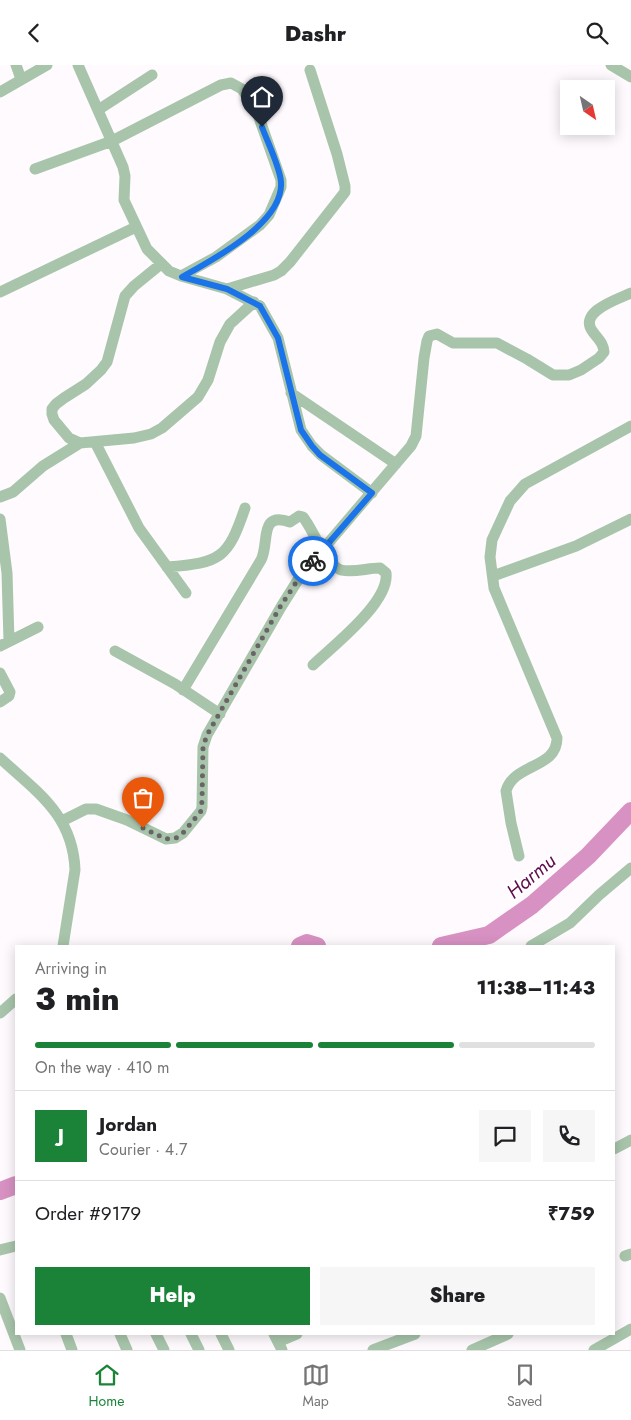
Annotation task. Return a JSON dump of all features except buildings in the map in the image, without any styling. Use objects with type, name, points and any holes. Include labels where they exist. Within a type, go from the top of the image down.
[{"type":"street","points":[[16,65],[22,79]]},
{"type":"street","points":[[0,92],[47,65]]},
{"type":"street","points":[[78,65],[123,167],[124,200],[147,249],[169,271],[182,277],[227,289],[260,306],[278,338],[301,430],[320,455],[372,493]]},
{"type":"street","points":[[611,65],[631,77]]},
{"type":"street","points":[[227,289],[274,275],[281,271],[345,192],[337,154],[310,70]]},
{"type":"street","points":[[98,110],[152,75]]},
{"type":"street","points":[[35,169],[112,141],[228,83],[242,89],[256,109],[281,180],[281,187],[269,215],[260,225],[216,257],[182,277]]},
{"type":"street","points":[[0,292],[136,227]]},
{"type":"street","points":[[161,264],[125,296],[107,362],[101,371],[52,409],[54,420],[68,438],[80,443],[134,438],[151,434],[162,428],[198,397],[208,381],[220,342],[230,324],[254,302]]},
{"type":"street","points":[[62,821],[86,809],[96,809],[127,820],[166,839],[176,838],[183,833],[202,807],[203,747],[207,735],[280,607],[301,575],[411,446],[416,436],[424,358],[429,336],[437,334],[452,343],[460,344],[497,343],[553,375],[570,375],[602,356],[604,352],[602,343],[589,327],[592,314],[631,293]]},
{"type":"street","points":[[291,393],[396,463]]},
{"type":"street","points":[[519,856],[506,791],[512,778],[551,755],[556,747],[556,738],[494,588],[490,557],[492,540],[504,512],[515,493],[525,484],[631,426]]},
{"type":"street","points":[[95,442],[139,527],[186,593]]},
{"type":"street","points":[[0,497],[14,492],[43,466],[80,443]]},
{"type":"street","points":[[167,567],[212,560],[222,554],[231,544],[245,508]]},
{"type":"street","points":[[182,690],[261,561],[265,550],[266,532],[271,522],[279,518],[290,522],[303,517],[323,549],[339,569],[358,571],[380,568],[385,571],[387,579],[378,600],[365,616],[313,665]]},
{"type":"street","points":[[0,519],[7,573],[4,643],[38,627]]},
{"type":"street","points":[[493,576],[576,546],[631,519]]},
{"type":"street","points":[[115,651],[220,714]]},
{"type":"street","points":[[0,673],[10,692],[9,696],[0,702]]},
{"type":"street","points":[[0,758],[53,807],[62,821],[72,845],[75,870],[63,945]]},
{"type":"street","points":[[534,945],[570,923],[592,900],[631,868]]},
{"type":"street","points":[[0,1013],[15,1000]]},
{"type":"street","points":[[615,1149],[631,1141]]},
{"type":"street","points":[[0,1250],[15,1246]]},
{"type":"street","points":[[0,1298],[20,1350]]},
{"type":"street","points":[[594,1350],[610,1346],[631,1329]]},
{"type":"street","points":[[66,1335],[72,1350]]},
{"type":"street","points":[[120,1335],[127,1350]]},
{"type":"street","points":[[156,1335],[164,1350]]},
{"type":"street","points":[[192,1335],[199,1350]]},
{"type":"street","points":[[222,1335],[229,1350]]},
{"type":"street","points":[[278,1342],[295,1335]]},
{"type":"street","points":[[373,1350],[412,1335]]},
{"type":"street","points":[[472,1350],[506,1335]]},
{"type":"waterway","name":"Harmu","points":[[445,945],[489,935],[532,905],[588,856],[631,811]]},
{"type":"waterway","name":"Harmu","points":[[302,945],[307,943],[314,945]]},
{"type":"waterway","name":"Harmu","points":[[0,1191],[15,1185]]},
{"type":"way so far","points":[[143,828],[166,839],[176,838],[183,833],[201,811],[203,747],[207,735],[280,607],[301,575],[313,561]]},
{"type":"route","points":[[262,127],[281,180],[280,193],[269,215],[240,241],[182,277],[227,289],[260,306],[278,338],[301,430],[320,455],[372,493],[313,561]]}]
